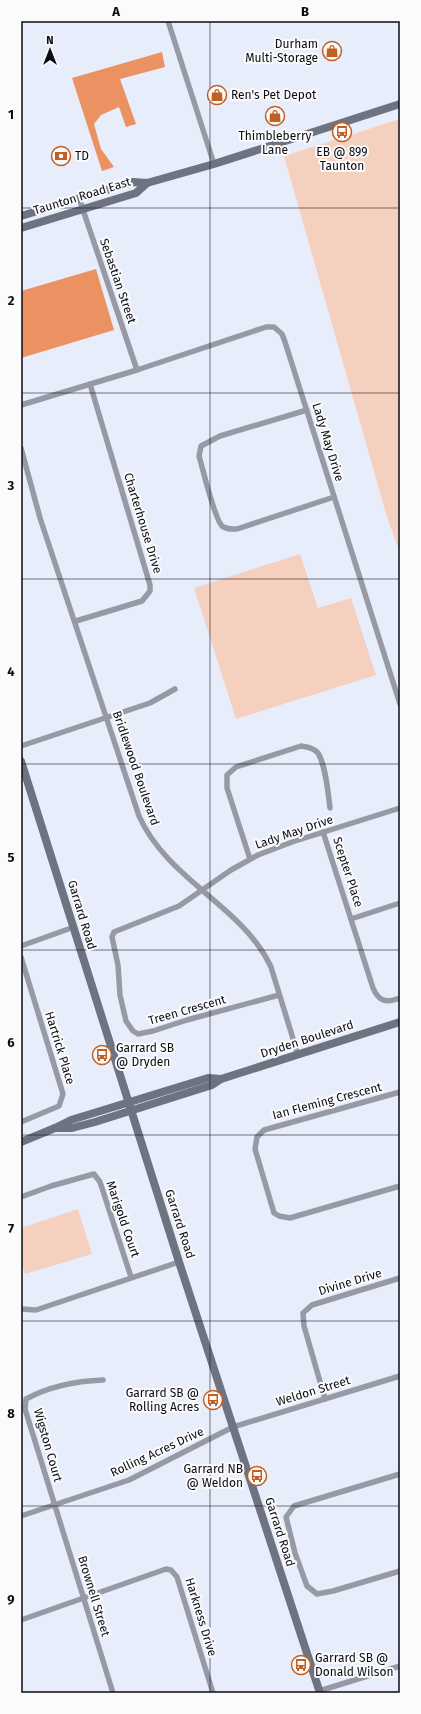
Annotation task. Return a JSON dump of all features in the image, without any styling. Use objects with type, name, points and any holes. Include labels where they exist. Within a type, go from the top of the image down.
[{"type":"street","points":[[168,21],[214,164]]},
{"type":"street","name":"Taunton Road East","points":[[21,216],[133,182],[147,183],[214,164],[400,104]]},
{"type":"street","name":"Taunton Road East","points":[[21,228],[82,208],[136,193],[147,183]]},
{"type":"street","name":"Sebastian Street","points":[[79,198],[137,370]]},
{"type":"street","name":"Lady May Drive","points":[[137,370],[266,327],[274,327],[282,334],[400,704]]},
{"type":"street","points":[[21,405],[137,370]]},
{"type":"street","name":"Charterhouse Drive","points":[[76,621],[142,601],[150,591],[150,586],[90,384]]},
{"type":"street","points":[[306,410],[220,436],[201,446],[199,456],[217,515],[222,526],[228,529],[237,529],[334,496]]},
{"type":"street","name":"Bridlewood Boulevard","points":[[21,448],[40,518],[76,621],[139,816],[146,831],[170,863],[239,924],[265,954],[271,967],[298,1055]]},
{"type":"street","points":[[21,746],[107,718],[150,702],[175,689]]},
{"type":"street","points":[[250,859],[227,788],[227,776],[236,767],[301,746],[312,748],[318,754],[328,783],[330,808]]},
{"type":"street","name":"Garrard Road","points":[[21,761],[179,1262],[320,1692]]},
{"type":"street","name":"Lady May Drive","points":[[202,891],[250,859],[292,842],[400,808]]},
{"type":"street","name":"Scepter Place","points":[[324,832],[372,988],[377,996],[389,1002],[400,998]]},
{"type":"street","name":"Treen Crescent","points":[[202,891],[179,906],[114,932],[112,937],[118,965],[120,995],[129,1027],[138,1034],[153,1032],[187,1020],[279,995]]},
{"type":"street","name":"Scepter Place","points":[[351,919],[400,903]]},
{"type":"street","points":[[21,946],[74,927]]},
{"type":"street","name":"Hartrick Place","points":[[21,957],[63,1094],[60,1106],[21,1122]]},
{"type":"street","name":"Dryden Boulevard","points":[[21,1142],[55,1128],[72,1128],[208,1078],[221,1079],[400,1022]]},
{"type":"street","name":"Ian Fleming Crescent","points":[[400,1092],[264,1130],[257,1137],[255,1148],[274,1213],[280,1216],[290,1218],[400,1186]]},
{"type":"street","name":"Marigold Court","points":[[21,1197],[51,1186],[94,1174],[100,1182],[131,1277]]},
{"type":"street","name":"Marigold Court","points":[[21,1309],[36,1310],[179,1262]]},
{"type":"street","name":"Divine Drive","points":[[325,1399],[304,1326],[303,1313],[312,1305],[400,1278]]},
{"type":"street","name":"Weldon Street","points":[[233,1427],[400,1376]]},
{"type":"street","name":"Wigston Court","points":[[54,1505],[25,1409],[26,1399],[41,1391],[78,1381],[103,1380]]},
{"type":"street","name":"Rolling Acres Drive","points":[[21,1516],[129,1480],[233,1427]]},
{"type":"street","points":[[400,1474],[294,1506],[286,1517],[295,1553],[307,1586],[317,1594],[333,1591],[400,1571]]},
{"type":"street","name":"Brownell Street","points":[[54,1505],[113,1693]]},
{"type":"street","name":"Harkness Drive","points":[[84,1599],[166,1569],[171,1570],[177,1577],[213,1693]]},
{"type":"street","points":[[21,1620],[84,1599]]},
{"type":"street","points":[[320,1692],[400,1666]]},
{"type":"shaded area","points":[[162,52],[165,67],[120,79],[136,124],[126,127],[119,107],[101,115],[94,124],[101,149],[114,167],[102,171],[72,78]]},
{"type":"shaded area","points":[[400,119],[400,553],[387,517],[284,156]]},
{"type":"shaded area","points":[[96,269],[114,330],[21,358],[21,291]]},
{"type":"shaded area","points":[[300,554],[318,608],[351,598],[376,675],[236,719],[194,588]]},
{"type":"shaded area","points":[[78,1209],[92,1254],[25,1274],[21,1260],[21,1228]]},
{"type":"place","name":"Durham Multi-Storage","points":[[332,51]]},
{"type":"place","name":"Ren's Pet Depot","points":[[217,95]]},
{"type":"place","name":"Thimbleberry Lane","points":[[275,116]]},
{"type":"place","name":"EB @ 899 Taunton","points":[[342,132]]},
{"type":"place","name":"TD","points":[[61,156]]},
{"type":"place","name":"Garrard SB @ Dryden","points":[[102,1055]]},
{"type":"place","name":"Garrard SB @ Rolling Acres","points":[[213,1400]]},
{"type":"place","name":"Garrard NB @ Weldon","points":[[257,1476]]},
{"type":"place","name":"Garrard SB @ Donald Wilson","points":[[301,1665]]}]
